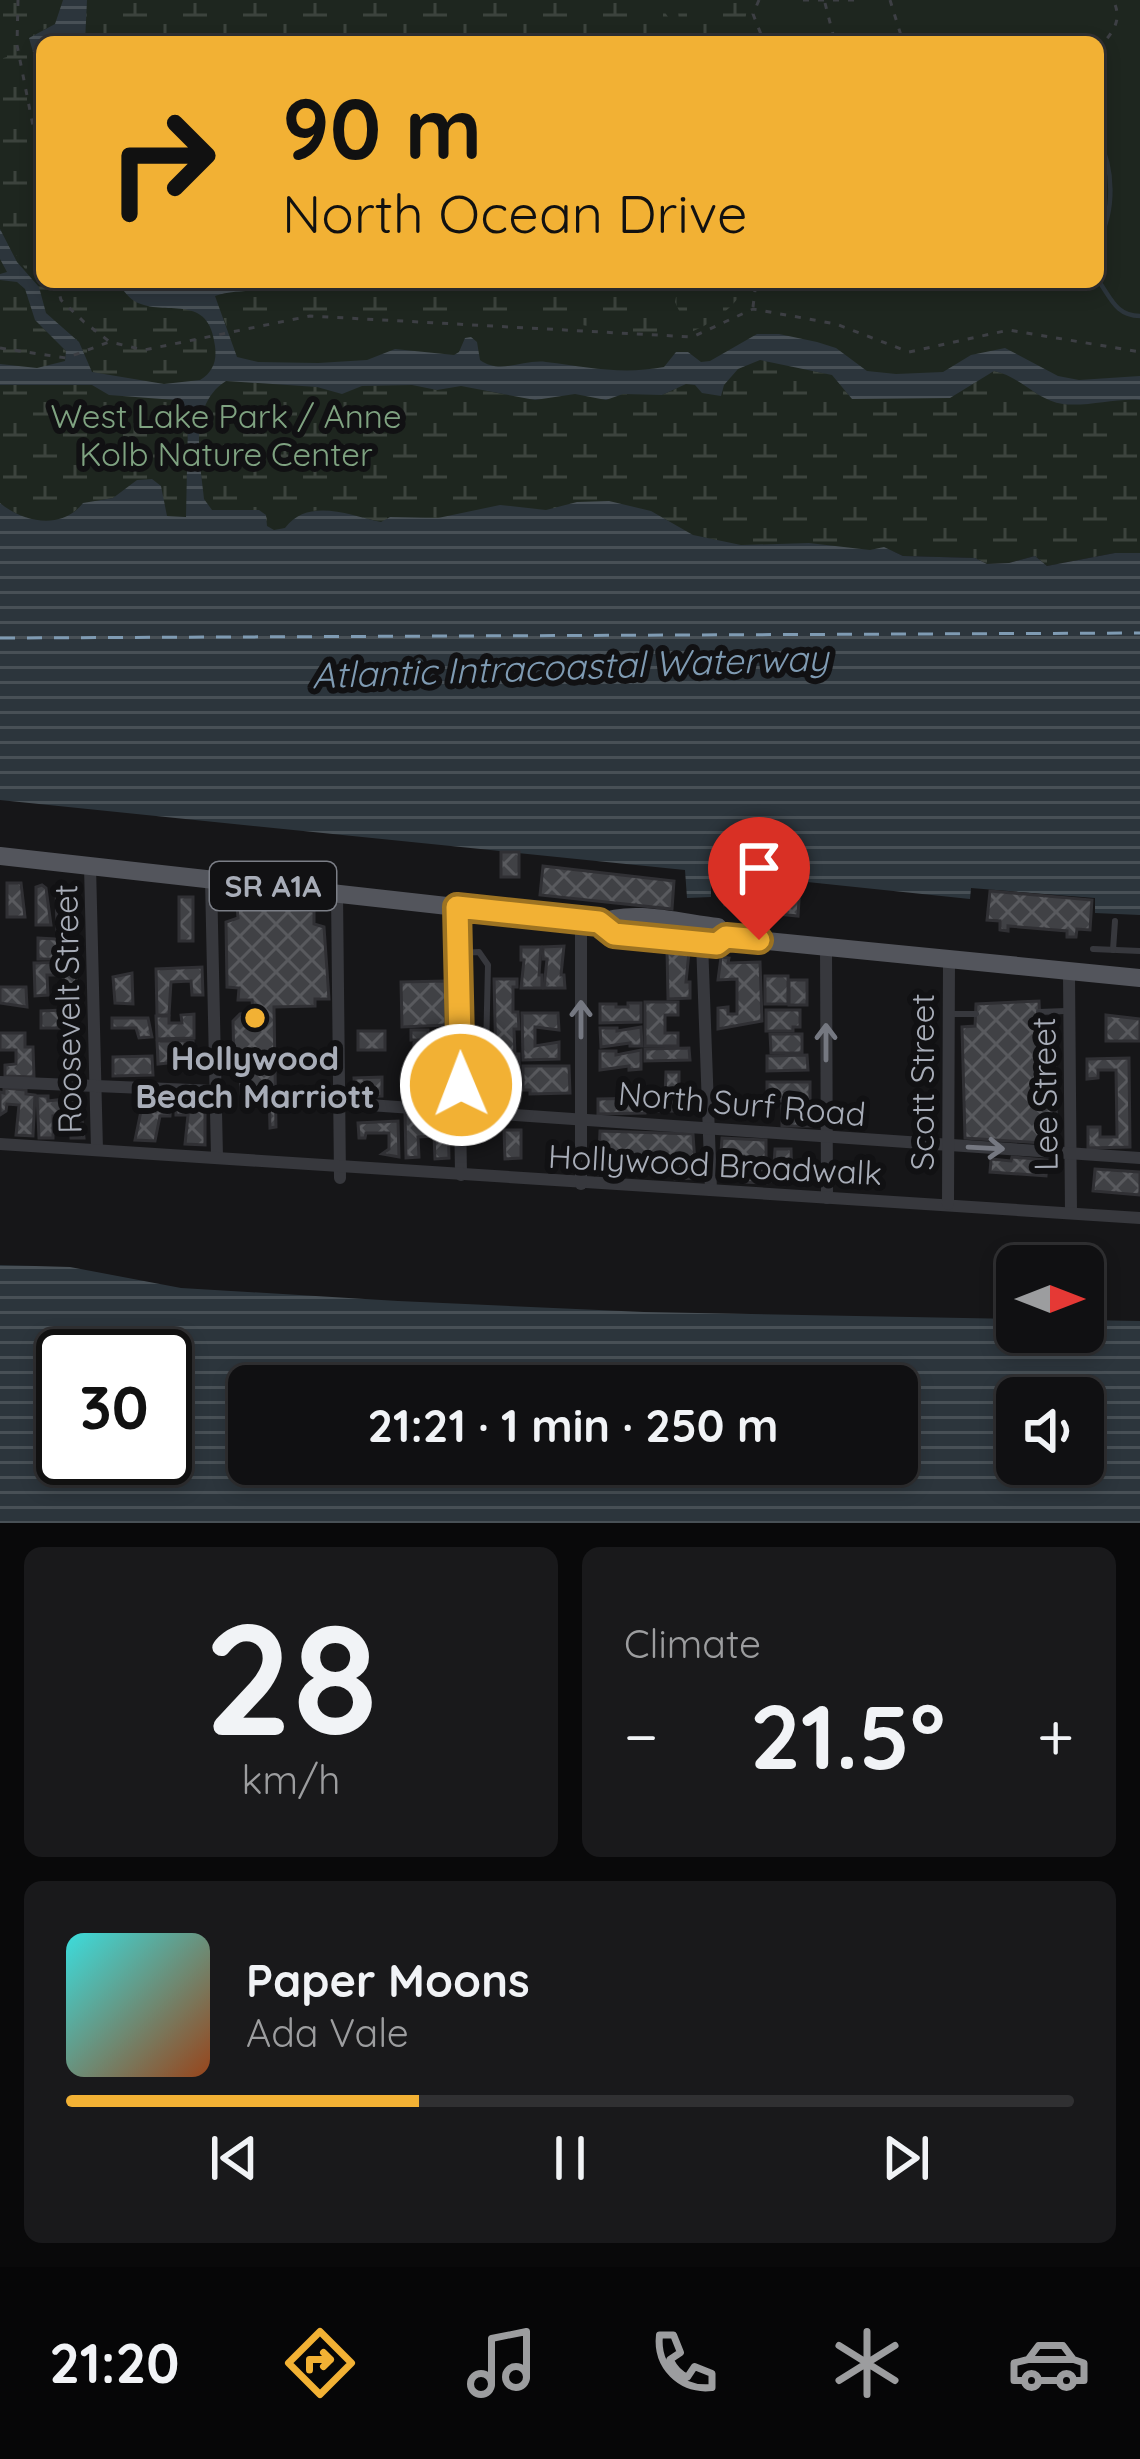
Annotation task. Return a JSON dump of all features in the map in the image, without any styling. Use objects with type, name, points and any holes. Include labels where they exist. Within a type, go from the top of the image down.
[{"type":"main road","name":"SR A1A","points":[[0,856],[590,921],[616,916],[718,927],[726,937]]},
{"type":"main road","name":"SR A1A","points":[[590,921],[614,934],[717,944],[726,937],[1140,978]]},
{"type":"street","name":"Roosevelt Street","points":[[90,866],[97,1150]]},
{"type":"street","points":[[211,879],[217,1156]]},
{"type":"street","points":[[337,893],[340,1171]]},
{"type":"street","points":[[457,907],[461,1175]]},
{"type":"street","points":[[580,1184],[590,921]]},
{"type":"street","points":[[702,942],[711,1190]]},
{"type":"street","points":[[826,946],[827,1198]]},
{"type":"street","name":"Scott Street","points":[[948,1204],[949,961]]},
{"type":"street","name":"Lee Street","points":[[1069,974],[1072,1213]]},
{"type":"street","points":[[0,1082],[216,1091]]},
{"type":"street","name":"North Surf Road","points":[[340,1103],[1140,1158]]},
{"type":"street","name":"Hollywood Broadwalk","points":[[0,1144],[217,1156],[340,1171],[1140,1218]]},
{"type":"lane","points":[[1113,950],[1115,920]]},
{"type":"lane","points":[[1093,949],[1140,951]]},
{"type":"lane","points":[[458,953],[478,952],[488,965],[486,1052],[460,1059]]},
{"type":"lane","points":[[1039,1012],[1070,1011]]},
{"type":"lane","points":[[949,1015],[976,1014]]},
{"type":"path","points":[[18,0],[17,45],[36,141]]},
{"type":"path","points":[[760,0],[753,14],[762,36]]},
{"type":"path","points":[[802,0],[858,0]]},
{"type":"path","points":[[890,0],[901,36]]},
{"type":"path","points":[[1104,42],[1117,25],[1119,12],[1113,0]]},
{"type":"path","points":[[824,2],[833,36]]},
{"type":"path","points":[[58,288],[61,300],[110,342],[144,350],[310,316],[692,337],[753,309],[836,324],[909,352],[1009,330],[1140,352]]},
{"type":"path","points":[[753,309],[755,288]]},
{"type":"path","points":[[0,348],[66,358],[110,342]]},
{"type":"green space","name":"West Lake Park / Anne Kolb Nature Center","points":[[0,0],[1140,0],[1140,547],[0,567]]},
{"type":"green space","points":[[0,0],[63,0],[55,24],[35,34],[33,52],[36,286],[0,229],[0,59],[7,57],[7,45],[0,44]]},
{"type":"green space","points":[[87,0],[657,0],[668,17],[668,36],[85,36]]},
{"type":"green space","points":[[677,0],[748,0],[745,22],[758,36],[680,36]]},
{"type":"green space","points":[[0,280],[17,282],[26,289],[35,320],[66,351],[65,361],[42,368],[0,364]]},
{"type":"green space","points":[[37,288],[122,288],[151,304],[186,308],[197,312],[211,329],[216,356],[199,379],[182,383],[123,380],[92,372],[79,342],[46,313]]},
{"type":"green space","points":[[461,288],[466,305],[477,307],[477,295],[484,293],[528,296],[551,288],[642,288],[653,294],[666,323],[688,330],[675,302],[678,288],[744,288],[713,321],[673,336],[533,318],[327,311],[278,313],[227,327],[215,296],[238,290]]},
{"type":"green space","points":[[760,360],[832,375],[852,399],[950,398],[994,371],[1063,404],[1140,400],[1140,553],[1047,566],[1035,556],[987,564],[975,558],[903,556],[884,547],[741,545],[693,535],[651,511],[577,502],[546,511],[500,505],[438,518],[407,516],[381,522],[328,509],[304,512],[285,528],[274,530],[250,511],[211,510],[204,499],[201,419],[214,391],[226,381],[349,393],[362,386],[412,385],[437,390],[461,386],[534,400],[575,394],[599,399],[662,395],[686,384],[705,391],[724,385],[738,369]]},
{"type":"green space","points":[[0,385],[92,385],[109,395],[175,400],[184,406],[188,421],[186,517],[167,517],[124,489],[113,498],[83,503],[53,520],[20,515],[0,503]]},
{"type":"water","points":[[63,0],[87,0],[85,36],[36,36],[33,52],[29,38],[55,24]]},
{"type":"water","name":"Atlantic Intracoastal Waterway","points":[[0,229],[17,262],[39,288],[46,313],[79,342],[92,372],[164,384],[200,380],[208,373],[215,357],[211,329],[196,313],[138,303],[122,288],[274,288],[215,296],[237,357],[258,362],[367,360],[395,349],[454,355],[465,338],[471,337],[477,342],[480,360],[496,366],[537,362],[633,370],[664,367],[676,352],[710,361],[757,334],[779,334],[836,348],[867,371],[943,372],[971,355],[1005,348],[1058,376],[1079,380],[1140,376],[1140,400],[1072,405],[1054,402],[994,371],[950,398],[852,399],[832,375],[760,360],[738,369],[721,396],[686,384],[662,395],[623,394],[606,400],[575,394],[535,400],[461,386],[437,390],[412,385],[362,386],[342,394],[317,387],[226,381],[206,404],[199,451],[204,499],[212,510],[259,510],[274,530],[317,511],[381,522],[390,517],[438,518],[500,505],[546,510],[609,501],[651,511],[693,535],[741,545],[884,547],[903,556],[975,558],[987,564],[1035,556],[1047,566],[1140,553],[1140,915],[1095,913],[1095,898],[971,888],[970,899],[711,872],[711,897],[687,898],[685,870],[0,800],[0,503],[31,519],[53,520],[83,503],[113,498],[137,480],[152,479],[161,486],[167,516],[186,517],[188,421],[184,406],[175,400],[109,395],[92,385],[0,385],[0,364],[37,368],[65,361],[66,351],[35,320],[25,289],[17,282],[0,280],[0,274],[7,272],[0,259]]},
{"type":"water","points":[[0,1265],[70,1267],[181,1288],[398,1301],[644,1312],[996,1319],[996,1353],[1104,1353],[1104,1320],[1140,1321],[1140,1523],[0,1523]]},
{"type":"building","points":[[501,852],[519,852],[519,877],[501,877]]},
{"type":"building","points":[[543,866],[674,881],[672,909],[540,895]]},
{"type":"building","points":[[728,878],[800,884],[798,916],[725,905]]},
{"type":"building","points":[[7,883],[21,883],[25,917],[7,917]]},
{"type":"building","points":[[42,885],[51,925],[36,925],[36,887]]},
{"type":"building","points":[[56,886],[75,886],[69,916],[76,915],[76,930],[57,930]]},
{"type":"building","points":[[990,891],[1092,900],[1090,930],[1077,929],[1076,937],[1067,937],[1067,931],[1008,926],[1008,931],[1000,930],[1000,921],[987,920]]},
{"type":"building","points":[[179,897],[193,897],[193,941],[179,941]]},
{"type":"building","name":"Hollywood Beach Marriott","points":[[237,906],[314,911],[314,924],[324,927],[329,999],[315,999],[315,1006],[274,1007],[276,1127],[270,1128],[269,1093],[241,1094],[240,1075],[234,1068],[233,1021],[240,1014],[253,1013],[252,1000],[238,1000],[239,988],[227,987],[226,922],[238,918]]},
{"type":"building","points":[[38,938],[73,940],[73,959],[38,959]]},
{"type":"building","points":[[564,946],[561,975],[565,988],[544,988],[547,959],[543,959],[543,947]]},
{"type":"building","points":[[521,947],[541,947],[542,988],[521,988]]},
{"type":"building","points":[[667,950],[689,952],[686,982],[690,982],[690,998],[668,999]]},
{"type":"building","points":[[721,957],[729,958],[728,963],[760,962],[762,1021],[718,1029],[718,1008],[728,1007],[728,1014],[737,1014],[737,979],[718,980]]},
{"type":"building","points":[[76,962],[77,994],[64,995],[63,975],[47,975],[48,995],[35,996],[34,963]]},
{"type":"building","points":[[202,967],[203,995],[192,995],[191,981],[171,982],[169,1015],[157,1015],[156,969]]},
{"type":"building","points":[[132,973],[133,1004],[115,1003],[113,977]]},
{"type":"building","points":[[765,976],[788,976],[788,1004],[765,1004]]},
{"type":"building","points":[[494,979],[517,979],[513,1012],[518,1012],[519,1029],[514,1029],[520,1100],[504,1101],[504,1064],[496,1064]]},
{"type":"building","points":[[789,980],[807,980],[807,1005],[789,1005]]},
{"type":"building","points":[[445,981],[446,1025],[402,1027],[401,982]]},
{"type":"building","points":[[0,987],[26,987],[27,1007],[0,1003]]},
{"type":"building","points":[[1039,1001],[1040,1022],[1054,1022],[1057,1144],[965,1138],[962,1027],[975,1026],[976,1004]]},
{"type":"building","points":[[645,1002],[678,1002],[678,1015],[665,1015],[665,1033],[678,1033],[678,1046],[645,1046]]},
{"type":"building","points":[[628,1003],[641,1003],[641,1022],[600,1023],[600,1004],[628,1007]]},
{"type":"building","points":[[64,1010],[65,1028],[41,1028],[41,1011]]},
{"type":"building","points":[[766,1010],[800,1010],[800,1027],[766,1031]]},
{"type":"building","points":[[522,1013],[558,1013],[559,1030],[535,1027],[535,1046],[559,1042],[559,1059],[523,1060]]},
{"type":"building","points":[[194,1014],[194,1038],[157,1039],[156,1016],[182,1023],[181,1015]]},
{"type":"building","points":[[1106,1015],[1140,1019],[1140,1041],[1106,1041]]},
{"type":"building","points":[[112,1018],[148,1018],[152,1037],[139,1038],[136,1028],[112,1028]]},
{"type":"building","points":[[641,1027],[642,1046],[601,1047],[600,1028]]},
{"type":"building","points":[[411,1030],[446,1036],[446,1072],[420,1072],[414,1043],[420,1040],[411,1040]]},
{"type":"building","points":[[358,1031],[385,1031],[385,1050],[358,1050]]},
{"type":"building","points":[[0,1033],[25,1033],[25,1047],[33,1047],[34,1077],[5,1076],[5,1065],[16,1064],[16,1050],[0,1050]]},
{"type":"building","points":[[770,1034],[802,1034],[802,1053],[771,1053]]},
{"type":"building","points":[[157,1041],[193,1041],[193,1052],[169,1052],[169,1063],[158,1064]]},
{"type":"building","points":[[689,1048],[690,1060],[645,1061],[645,1049]]},
{"type":"building","points":[[641,1050],[641,1069],[600,1070],[600,1051],[616,1051],[616,1055]]},
{"type":"building","points":[[807,1055],[808,1070],[767,1071],[767,1056]]},
{"type":"building","points":[[152,1056],[153,1075],[113,1076],[113,1057]]},
{"type":"building","points":[[1129,1058],[1130,1147],[1088,1148],[1088,1127],[1100,1127],[1100,1137],[1117,1137],[1116,1070],[1098,1070],[1098,1078],[1087,1079],[1087,1059]]},
{"type":"building","points":[[523,1066],[569,1066],[570,1093],[523,1090]]},
{"type":"building","points":[[666,1072],[679,1072],[679,1111],[655,1111],[655,1096],[665,1096]]},
{"type":"building","points":[[382,1077],[382,1096],[355,1097],[354,1078]]},
{"type":"building","points":[[767,1082],[810,1082],[810,1101],[767,1101]]},
{"type":"building","points":[[4,1088],[35,1095],[33,1136],[16,1135],[19,1105],[7,1104],[0,1115]]},
{"type":"building","points":[[37,1096],[48,1096],[48,1101],[80,1101],[84,1138],[71,1138],[70,1116],[53,1116],[53,1138],[39,1138]]},
{"type":"building","points":[[151,1098],[171,1099],[170,1116],[160,1116],[155,1141],[135,1140],[141,1111],[151,1111]]},
{"type":"building","points":[[645,1098],[645,1113],[598,1114],[598,1099]]},
{"type":"building","points":[[176,1100],[205,1101],[205,1145],[185,1144],[188,1115],[176,1115]]},
{"type":"building","points":[[782,1106],[811,1106],[812,1126],[782,1126]]},
{"type":"building","points":[[405,1114],[411,1114],[411,1119],[448,1117],[449,1158],[435,1159],[434,1136],[418,1137],[419,1157],[406,1158]]},
{"type":"building","points":[[398,1121],[399,1157],[382,1154],[389,1149],[389,1133],[366,1133],[359,1138],[358,1123]]},
{"type":"building","points":[[504,1130],[521,1130],[521,1158],[505,1159]]},
{"type":"building","points":[[600,1131],[693,1134],[696,1178],[675,1179],[671,1158],[617,1155],[613,1175],[598,1174]]},
{"type":"building","points":[[722,1138],[766,1140],[766,1183],[745,1182],[746,1168],[752,1169],[753,1159],[735,1158],[734,1166],[720,1165]]},
{"type":"building","points":[[775,1149],[791,1149],[792,1180],[773,1181]]},
{"type":"building","points":[[1012,1157],[1047,1160],[1046,1176],[990,1172],[991,1159],[1011,1161]]},
{"type":"building","points":[[1095,1169],[1140,1172],[1140,1195],[1093,1191]]},
{"type":"waterway","points":[[1104,155],[1110,190],[1104,229]]},
{"type":"waterway","points":[[1103,288],[1120,309],[1140,316]]},
{"type":"ferry route","points":[[0,638],[1140,633]]},
{"type":"place","name":"Hollywood Beach Marriott","points":[[255,1018]]},
{"type":"route","points":[[461,1085],[457,907],[599,922],[614,934],[717,944],[726,937],[759,940]]}]
